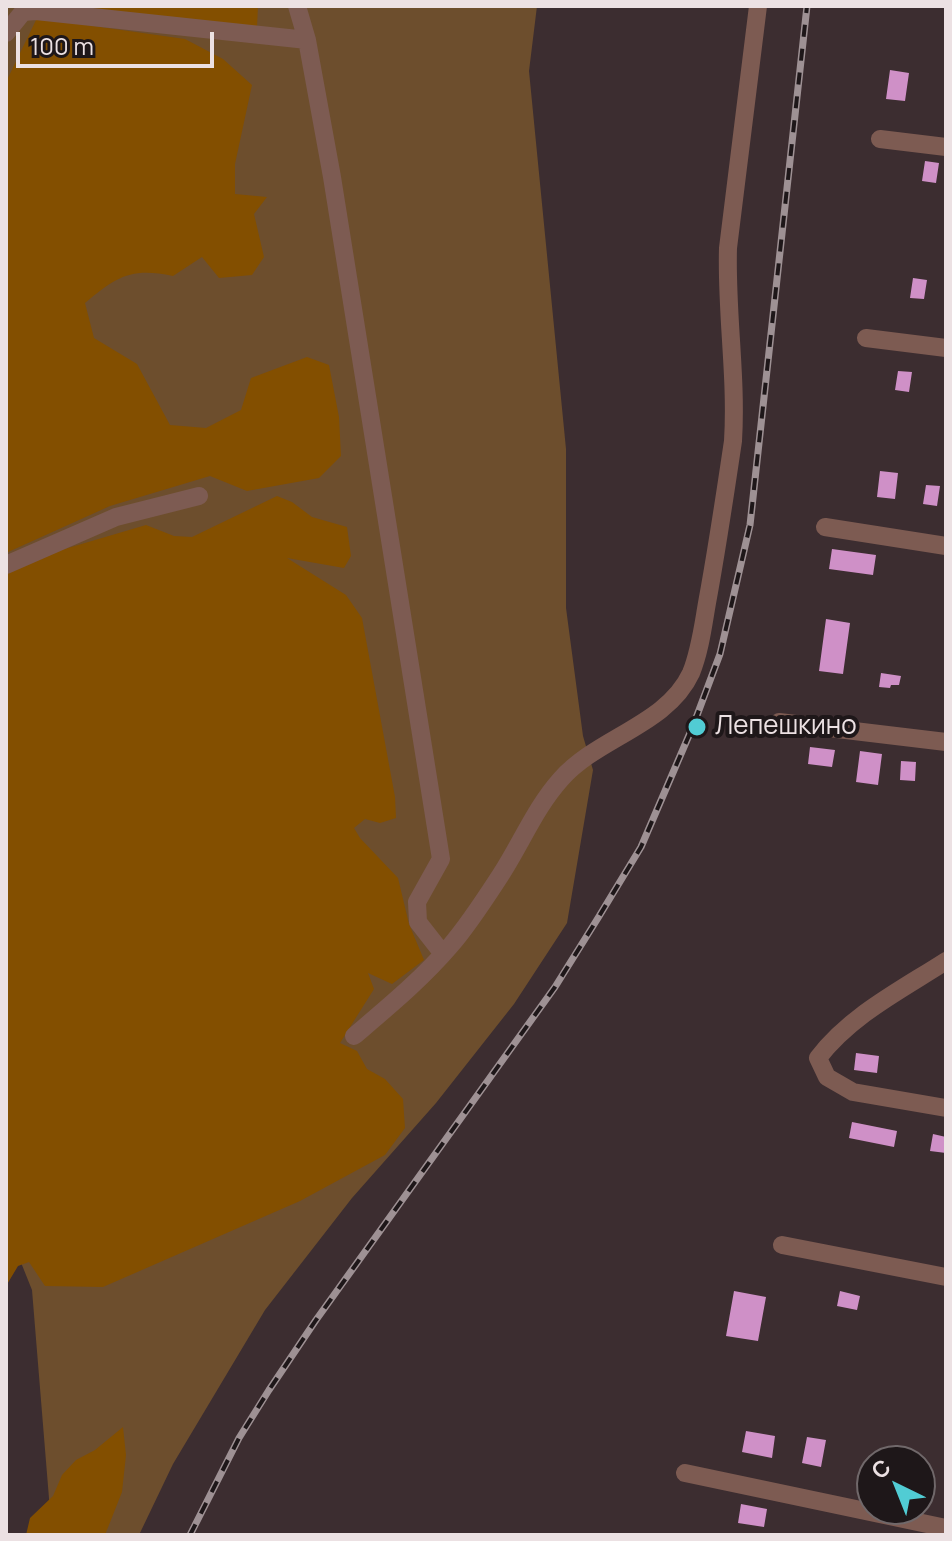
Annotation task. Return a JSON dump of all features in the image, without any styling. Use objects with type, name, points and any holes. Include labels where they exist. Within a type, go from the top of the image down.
[{"type":"street","points":[[297,6],[307,40],[332,177],[441,859],[417,902],[418,922],[443,954]]},
{"type":"street","points":[[354,1036],[412,986],[443,954],[502,873],[524,832],[561,778],[580,760],[668,704],[683,688],[698,652],[733,441],[728,248],[758,6]]},
{"type":"street","points":[[6,33],[23,12],[36,11],[307,40]]},
{"type":"street","points":[[880,139],[946,147]]},
{"type":"street","points":[[866,338],[946,348]]},
{"type":"street","points":[[6,565],[116,517],[199,496]]},
{"type":"street","points":[[825,527],[946,546]]},
{"type":"street","points":[[779,722],[946,742]]},
{"type":"street","points":[[946,961],[870,1009],[830,1043],[818,1058],[827,1077],[853,1092],[946,1108]]},
{"type":"street","points":[[782,1245],[946,1277]]},
{"type":"street","points":[[685,1473],[946,1528]]},
{"type":"shaded area","points":[[6,6],[537,6],[529,71],[566,449],[566,608],[583,736],[593,770],[567,923],[514,1004],[436,1103],[352,1198],[265,1310],[173,1464],[139,1535],[52,1535],[32,1290],[6,1225]]},
{"type":"shaded area","points":[[60,6],[258,6],[257,27]]},
{"type":"shaded area","points":[[37,18],[185,39],[223,59],[252,85],[235,164],[235,194],[267,197],[254,214],[264,257],[252,275],[219,278],[202,257],[173,276],[146,273],[125,276],[85,303],[94,338],[137,364],[170,425],[206,428],[241,410],[251,378],[307,357],[329,365],[339,417],[341,456],[319,478],[247,491],[210,476],[110,506],[6,553],[6,82]]},
{"type":"shaded area","points":[[277,496],[292,502],[312,517],[347,527],[351,556],[344,568],[287,558],[346,595],[362,618],[395,797],[396,818],[380,823],[365,819],[354,828],[398,878],[409,924],[424,960],[392,984],[368,973],[374,989],[340,1043],[357,1051],[367,1069],[385,1079],[403,1099],[405,1128],[385,1155],[300,1201],[103,1287],[45,1286],[29,1262],[18,1266],[6,1286],[6,572],[51,553],[146,525],[174,536],[192,537]]},
{"type":"shaded area","points":[[123,1427],[126,1455],[122,1492],[105,1535],[26,1535],[30,1518],[53,1496],[62,1475],[76,1460],[95,1450]]},
{"type":"building","points":[[890,70],[909,73],[905,101],[886,99]]},
{"type":"building","points":[[925,161],[939,163],[936,183],[922,181]]},
{"type":"building","points":[[913,278],[927,280],[924,299],[910,298]]},
{"type":"building","points":[[898,371],[912,372],[909,392],[895,390]]},
{"type":"building","points":[[880,471],[898,473],[895,499],[877,497]]},
{"type":"building","points":[[926,485],[940,486],[937,506],[923,504]]},
{"type":"building","points":[[832,549],[876,555],[873,575],[829,569]]},
{"type":"building","points":[[826,619],[850,623],[843,674],[819,671]]},
{"type":"building","points":[[881,673],[901,676],[899,685],[879,687]]},
{"type":"building","points":[[810,747],[835,750],[832,767],[808,764]]},
{"type":"building","points":[[860,751],[882,754],[878,785],[856,782]]},
{"type":"building","points":[[901,761],[916,762],[915,781],[900,780]]},
{"type":"building","points":[[856,1053],[879,1056],[877,1073],[854,1070]]},
{"type":"building","points":[[852,1122],[897,1131],[894,1147],[849,1138]]},
{"type":"building","points":[[933,1134],[946,1137],[946,1153],[930,1151]]},
{"type":"building","points":[[734,1291],[766,1297],[758,1341],[726,1336]]},
{"type":"building","points":[[840,1291],[860,1296],[857,1310],[837,1306]]},
{"type":"building","points":[[746,1431],[775,1436],[772,1458],[742,1452]]},
{"type":"building","points":[[807,1437],[826,1440],[821,1467],[802,1463]]},
{"type":"building","points":[[741,1504],[767,1509],[764,1527],[738,1523]]},
{"type":"railway","points":[[190,1535],[239,1438],[269,1390],[555,987],[598,918],[641,847],[693,726],[720,654],[750,525],[807,6]]},
{"type":"place","name":"Лепешкино","points":[[697,727]]}]
